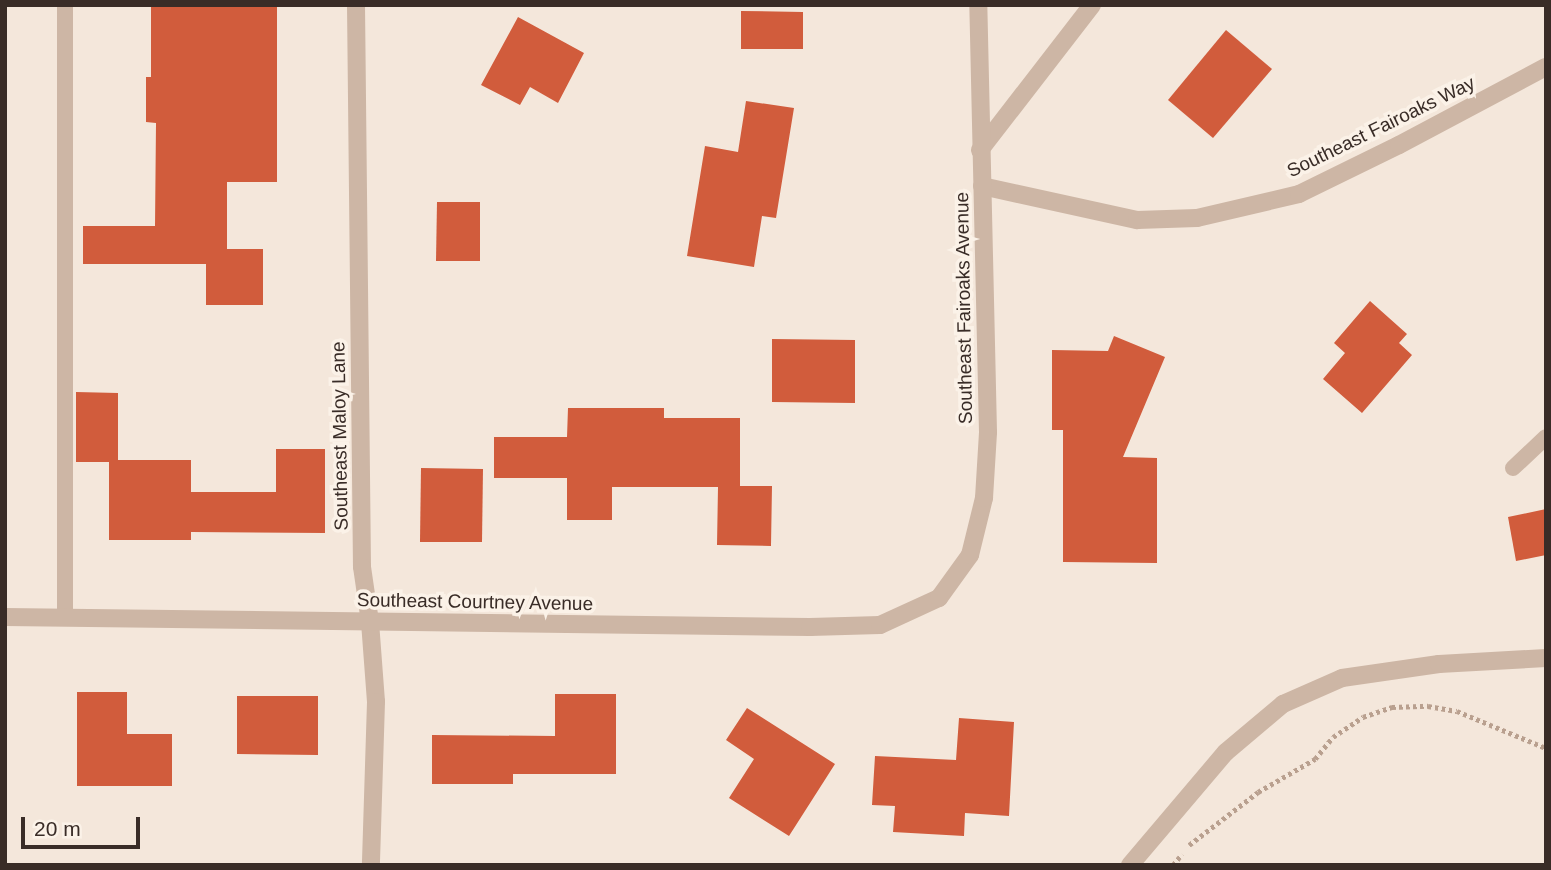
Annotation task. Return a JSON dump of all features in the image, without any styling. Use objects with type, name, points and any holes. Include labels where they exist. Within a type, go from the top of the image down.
[{"type":"street","name":"Southeast Maloy Lane","points":[[356,5],[362,567],[370,622],[376,702],[371,865]]},
{"type":"street","name":"Southeast Fairoaks Avenue","points":[[939,598],[970,555],[985,498],[988,432],[978,5]]},
{"type":"street","points":[[980,150],[1091,5]]},
{"type":"street","name":"Southeast Fairoaks Way","points":[[982,186],[1137,220],[1197,218],[1299,194],[1399,145],[1546,66]]},
{"type":"street","name":"Southeast Courtney Avenue","points":[[5,617],[810,627],[880,625],[939,598]]},
{"type":"street","points":[[1131,864],[1226,752],[1283,704],[1342,678],[1439,664],[1546,658]]},
{"type":"lane","points":[[65,5],[65,617]]},
{"type":"lane","points":[[1513,468],[1546,437]]},
{"type":"path","points":[[1174,865],[1189,845],[1258,792],[1315,759],[1332,737],[1363,717],[1392,707],[1428,706],[1457,711],[1546,748]]},
{"type":"building","points":[[151,5],[277,5],[277,182],[227,182],[227,249],[263,249],[263,305],[206,305],[206,264],[83,264],[83,226],[155,226],[156,123],[146,122],[146,77],[151,77]]},
{"type":"building","points":[[741,11],[803,12],[803,49],[741,49]]},
{"type":"building","points":[[518,17],[584,53],[558,103],[530,87],[520,105],[481,85]]},
{"type":"building","points":[[1226,30],[1272,69],[1213,138],[1168,100]]},
{"type":"building","points":[[746,101],[794,108],[776,218],[762,216],[754,267],[687,256],[705,146],[738,152]]},
{"type":"building","points":[[437,202],[480,202],[480,261],[436,261]]},
{"type":"building","points":[[1370,301],[1407,334],[1399,343],[1412,355],[1362,413],[1323,379],[1345,353],[1334,343]]},
{"type":"building","points":[[1114,336],[1165,357],[1123,457],[1157,458],[1157,563],[1063,562],[1063,430],[1052,430],[1052,350],[1108,351]]},
{"type":"building","points":[[772,339],[855,340],[855,403],[772,402]]},
{"type":"building","points":[[76,392],[118,393],[118,460],[191,460],[191,492],[276,492],[276,449],[325,449],[325,533],[191,532],[191,540],[109,540],[109,462],[76,462]]},
{"type":"building","points":[[568,408],[664,408],[664,418],[740,418],[740,486],[772,486],[771,546],[717,545],[718,487],[612,487],[612,520],[567,520],[567,478],[494,478],[494,437],[567,437]]},
{"type":"building","points":[[421,468],[483,469],[482,542],[420,542]]},
{"type":"building","points":[[1546,509],[1546,555],[1516,561],[1508,517]]},
{"type":"building","points":[[77,692],[127,692],[127,734],[172,734],[172,786],[77,786]]},
{"type":"building","points":[[555,694],[616,694],[616,774],[513,774],[513,784],[432,784],[432,735],[555,736]]},
{"type":"building","points":[[237,696],[318,696],[318,755],[237,754]]},
{"type":"building","points":[[747,708],[835,764],[789,836],[729,798],[754,759],[726,740]]},
{"type":"building","points":[[959,718],[1014,722],[1009,816],[965,813],[964,836],[893,832],[895,806],[872,805],[875,756],[956,760]]}]
